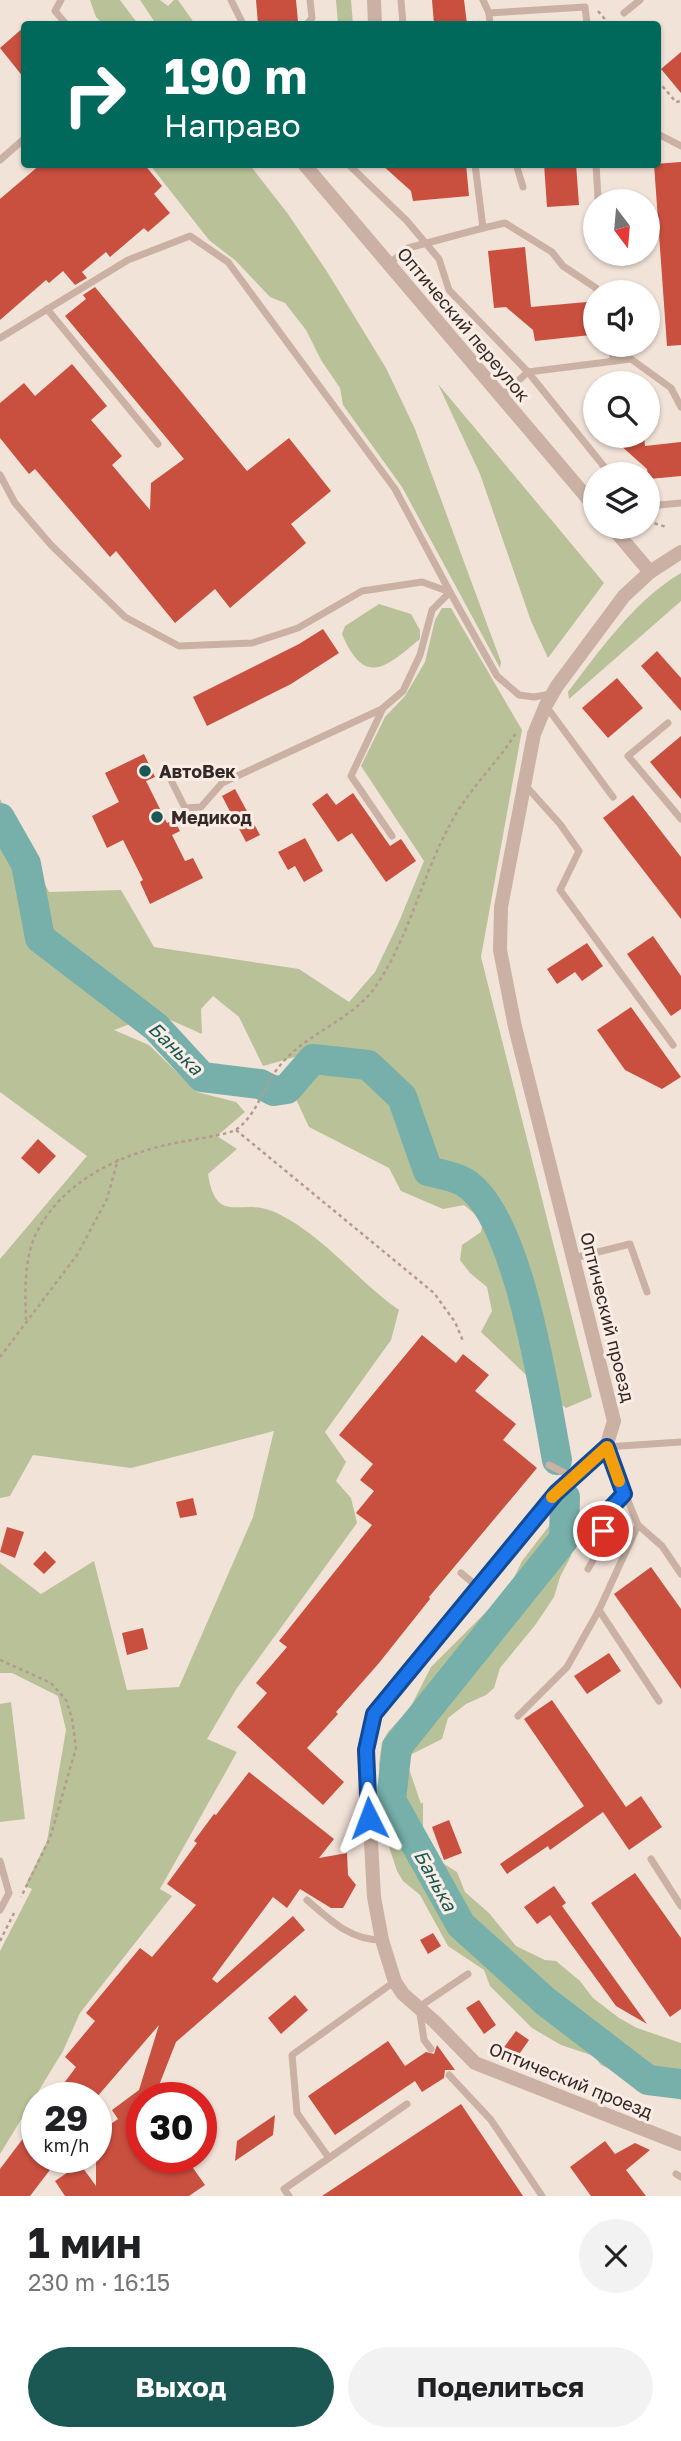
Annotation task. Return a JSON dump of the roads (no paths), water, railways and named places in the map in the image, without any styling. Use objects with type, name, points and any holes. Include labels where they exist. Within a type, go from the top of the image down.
[{"type":"street","points":[[374,0],[375,21]]},
{"type":"street","name":"Оптический переулок","points":[[307,168],[583,493]]},
{"type":"street","points":[[622,539],[650,572]]},
{"type":"street","name":"Оптический проезд","points":[[681,552],[650,572],[624,596],[549,700],[534,734],[501,907],[500,950],[515,1027],[614,1420],[607,1447],[556,1493],[374,1714],[366,1750],[374,1897],[382,1940],[395,1982],[403,1994],[475,2063],[681,2144]]},
{"type":"lane","points":[[61,0],[55,11],[63,21]]},
{"type":"lane","points":[[232,0],[242,21]]},
{"type":"lane","points":[[310,0],[312,18],[310,21]]},
{"type":"lane","points":[[401,0],[403,21]]},
{"type":"lane","points":[[483,0],[490,21]]},
{"type":"lane","points":[[624,13],[640,0]]},
{"type":"lane","points":[[489,13],[585,6],[587,21]]},
{"type":"lane","points":[[661,136],[681,146]]},
{"type":"lane","points":[[0,160],[21,142]]},
{"type":"lane","points":[[352,168],[426,243],[439,259],[449,290],[528,372],[600,462]]},
{"type":"lane","points":[[476,168],[483,228]]},
{"type":"lane","points":[[517,168],[523,187]]},
{"type":"lane","points":[[596,168],[597,189]]},
{"type":"lane","points":[[389,264],[408,248],[505,223],[552,252],[563,266],[584,280]]},
{"type":"lane","points":[[0,338],[128,260],[190,236],[228,262],[396,489],[497,676],[519,695],[549,700],[613,797]]},
{"type":"lane","points":[[47,309],[158,443]]},
{"type":"lane","points":[[613,357],[614,361]]},
{"type":"lane","points":[[500,397],[528,372],[631,359],[671,388],[681,407]]},
{"type":"lane","points":[[0,475],[15,503],[42,535],[125,617],[179,646],[252,643],[298,628],[362,591],[422,582],[450,592]]},
{"type":"lane","points":[[660,505],[681,503]]},
{"type":"lane","points":[[170,779],[185,808],[201,807],[222,783],[383,708],[403,691],[420,655],[432,610],[450,592]]},
{"type":"lane","points":[[383,708],[351,776],[392,836]]},
{"type":"lane","points":[[668,723],[628,755],[681,819]]},
{"type":"lane","points":[[525,784],[579,850],[560,890],[673,1045]]},
{"type":"lane","points":[[574,1258],[630,1244],[647,1292]]},
{"type":"lane","points":[[681,1442],[607,1447],[638,1525],[662,1546],[681,1574]]},
{"type":"lane","points":[[549,1465],[573,1477]]},
{"type":"lane","points":[[588,1569],[599,1550],[608,1511],[624,1494]]},
{"type":"lane","points":[[518,1716],[567,1667],[599,1610],[638,1525]]},
{"type":"lane","points":[[461,1573],[478,1587]]},
{"type":"lane","points":[[599,1610],[659,1700]]},
{"type":"lane","points":[[651,1859],[681,1906]]},
{"type":"lane","points":[[0,1861],[9,1893],[0,1910]]},
{"type":"lane","points":[[307,1900],[352,1935],[368,1940],[382,1940]]},
{"type":"lane","points":[[431,2049],[424,2040],[419,2007],[468,1974]]},
{"type":"lane","points":[[329,2158],[297,2113],[292,2055],[395,1982]]},
{"type":"lane","points":[[449,2075],[491,2120],[542,2196]]},
{"type":"lane","points":[[289,2196],[284,2189],[407,2104]]},
{"type":"waterway","name":"Банька","points":[[0,818],[26,864],[40,938],[156,1027],[202,1077],[260,1084],[274,1091],[287,1089],[313,1059],[368,1065],[402,1097],[428,1171],[464,1182],[483,1201],[500,1230],[527,1309],[557,1460]]},
{"type":"waterway","name":"Банька","points":[[565,1497],[564,1539],[397,1747],[391,1800],[461,1925],[545,2001],[648,2080],[681,2084]]},
{"type":"place","name":"АвтоВек","points":[[145,771]]},
{"type":"place","name":"Медикод","points":[[157,817]]}]
